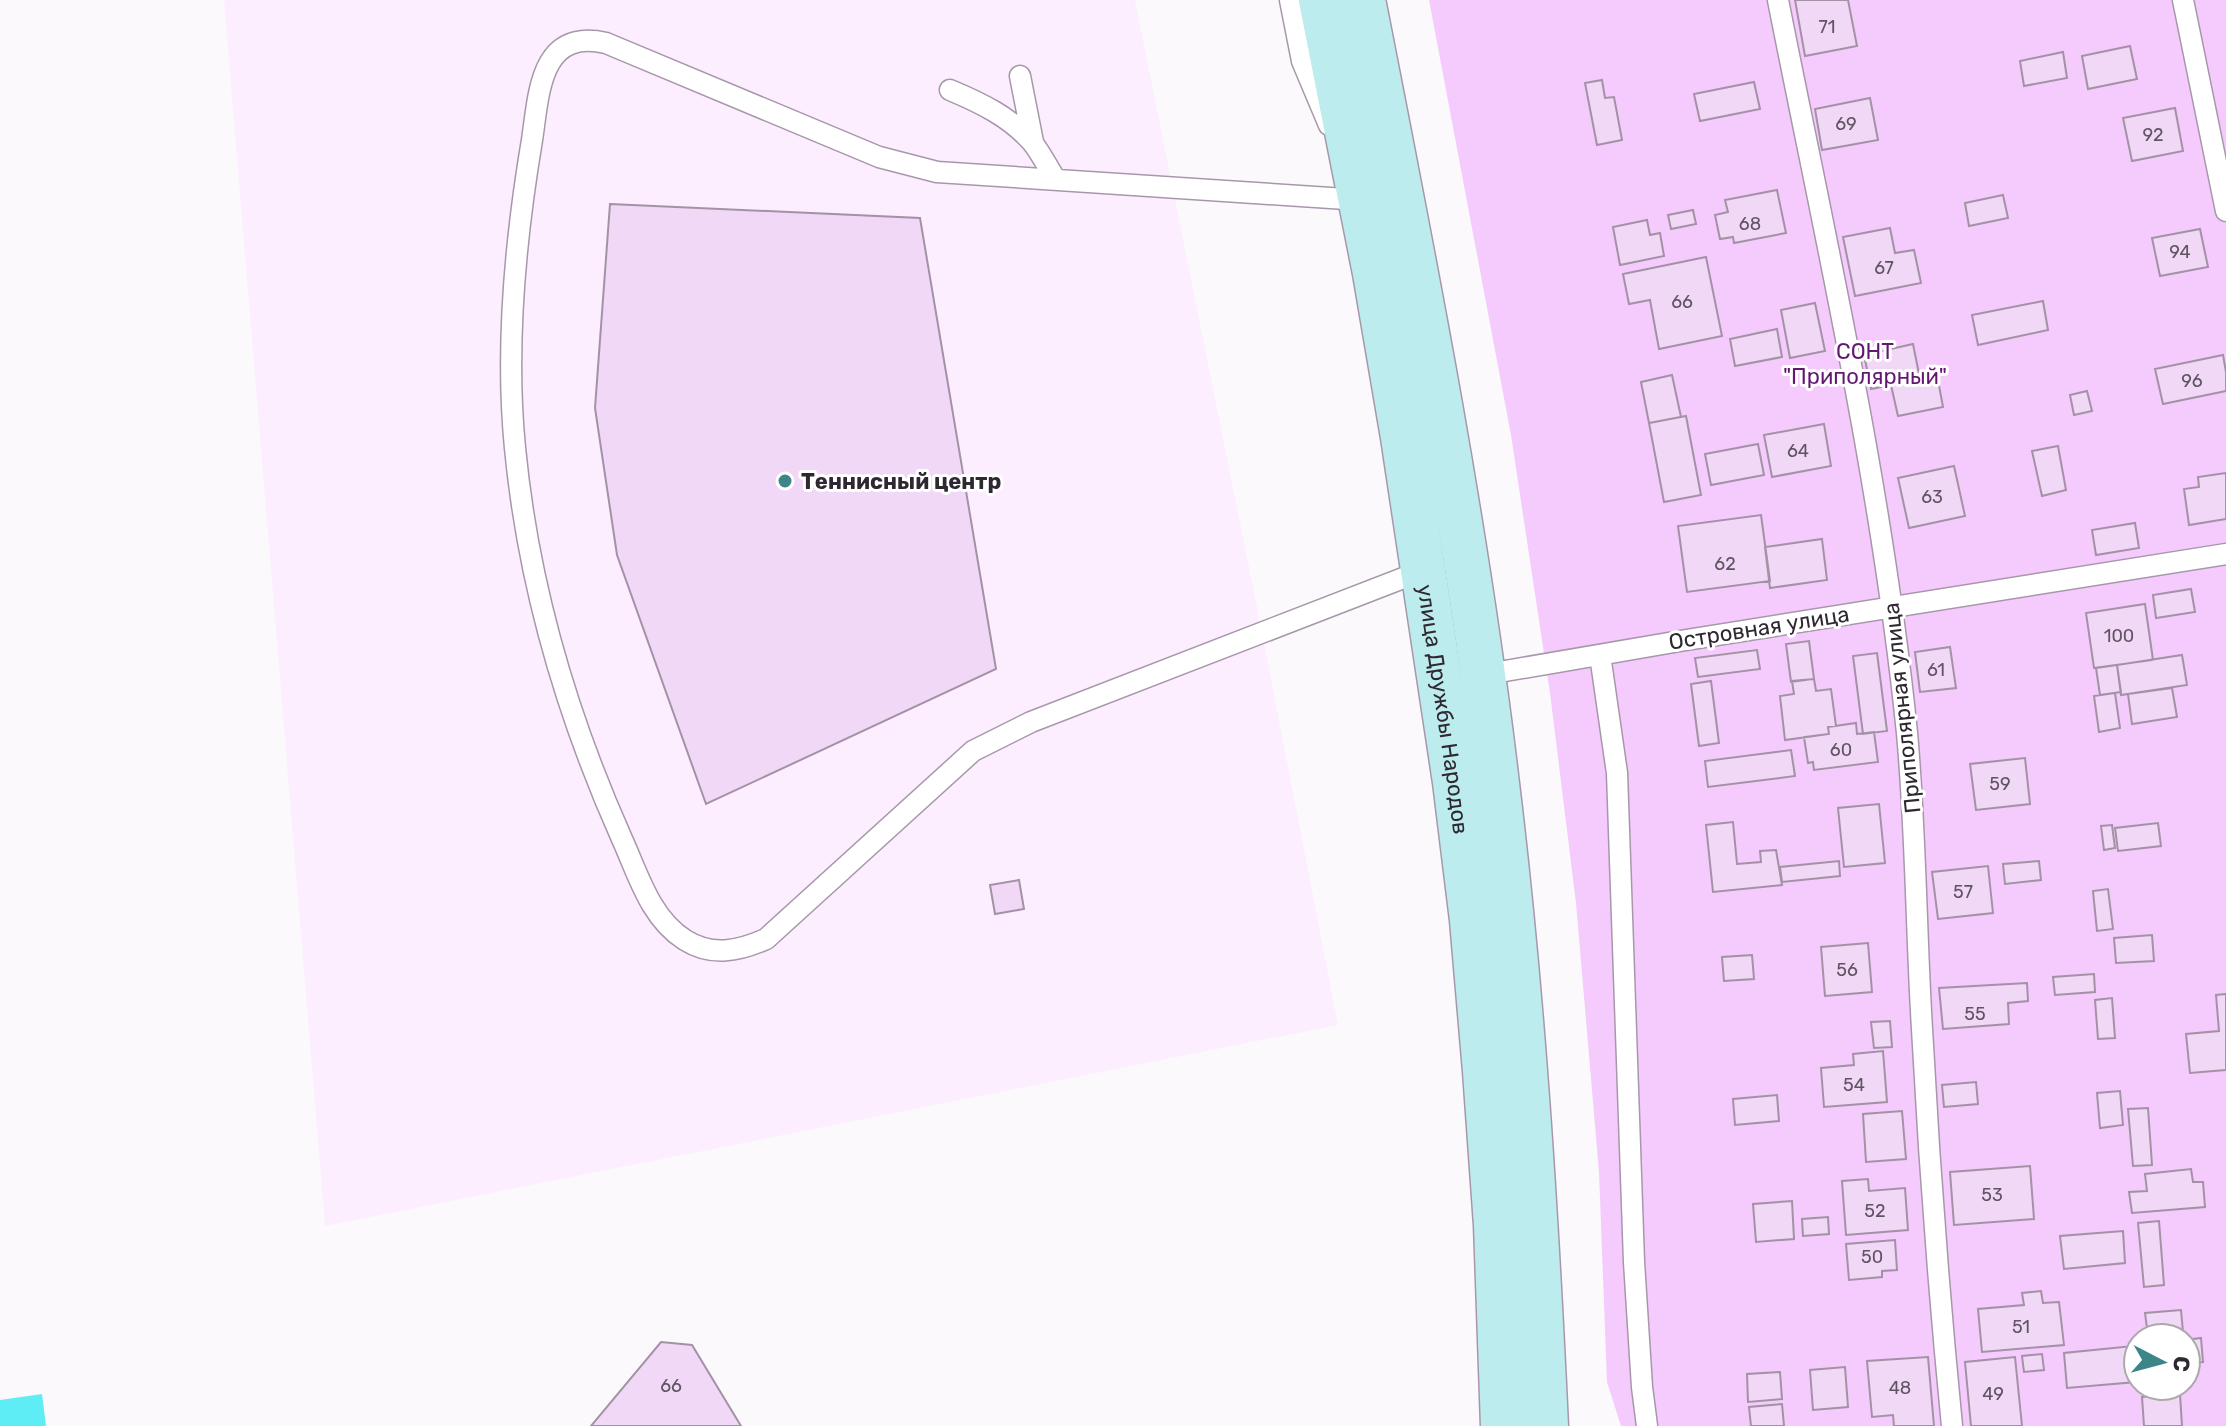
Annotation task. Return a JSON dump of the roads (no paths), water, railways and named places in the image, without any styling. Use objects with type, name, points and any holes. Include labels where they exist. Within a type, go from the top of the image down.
[{"type":"main road","name":"улица Дружбы Народов","points":[[1321,0],[1361,200],[1403,437],[1455,782],[1472,920],[1496,1225],[1503,1426]]},
{"type":"main road","name":"улица Дружбы Народов","points":[[1363,0],[1445,432],[1482,675],[1505,856],[1525,1068],[1546,1426]]},
{"type":"lane","points":[[1290,0],[1302,61],[1361,200],[937,172],[879,157],[606,43],[591,39],[572,43],[555,54],[543,73],[526,173],[514,280],[511,360],[515,445],[522,505],[543,607],[572,711],[603,796],[651,904],[667,925],[685,940],[703,949],[720,950],[744,948],[766,939],[973,751],[1031,722],[1424,570]]},
{"type":"lane","name":"Приполярная улица","points":[[1778,0],[1880,522],[1891,607],[1912,791],[1921,1027],[1952,1426]]},
{"type":"lane","points":[[2183,0],[2226,211]]},
{"type":"lane","points":[[1020,76],[1033,143]]},
{"type":"lane","points":[[950,90],[1010,120],[1033,143],[1056,180]]},
{"type":"lane","name":"Островная улица","points":[[1482,675],[2226,554]]},
{"type":"lane","points":[[1600,655],[1617,773],[1634,1262],[1647,1426]]},
{"type":"water","points":[[42,1394],[46,1426],[0,1426],[0,1400]]},
{"type":"place","name":"Теннисный центр","points":[[785,481]]},
{"type":"park label","name":"СОНТ \"Приполярный\"","points":[[1865,364]]}]
